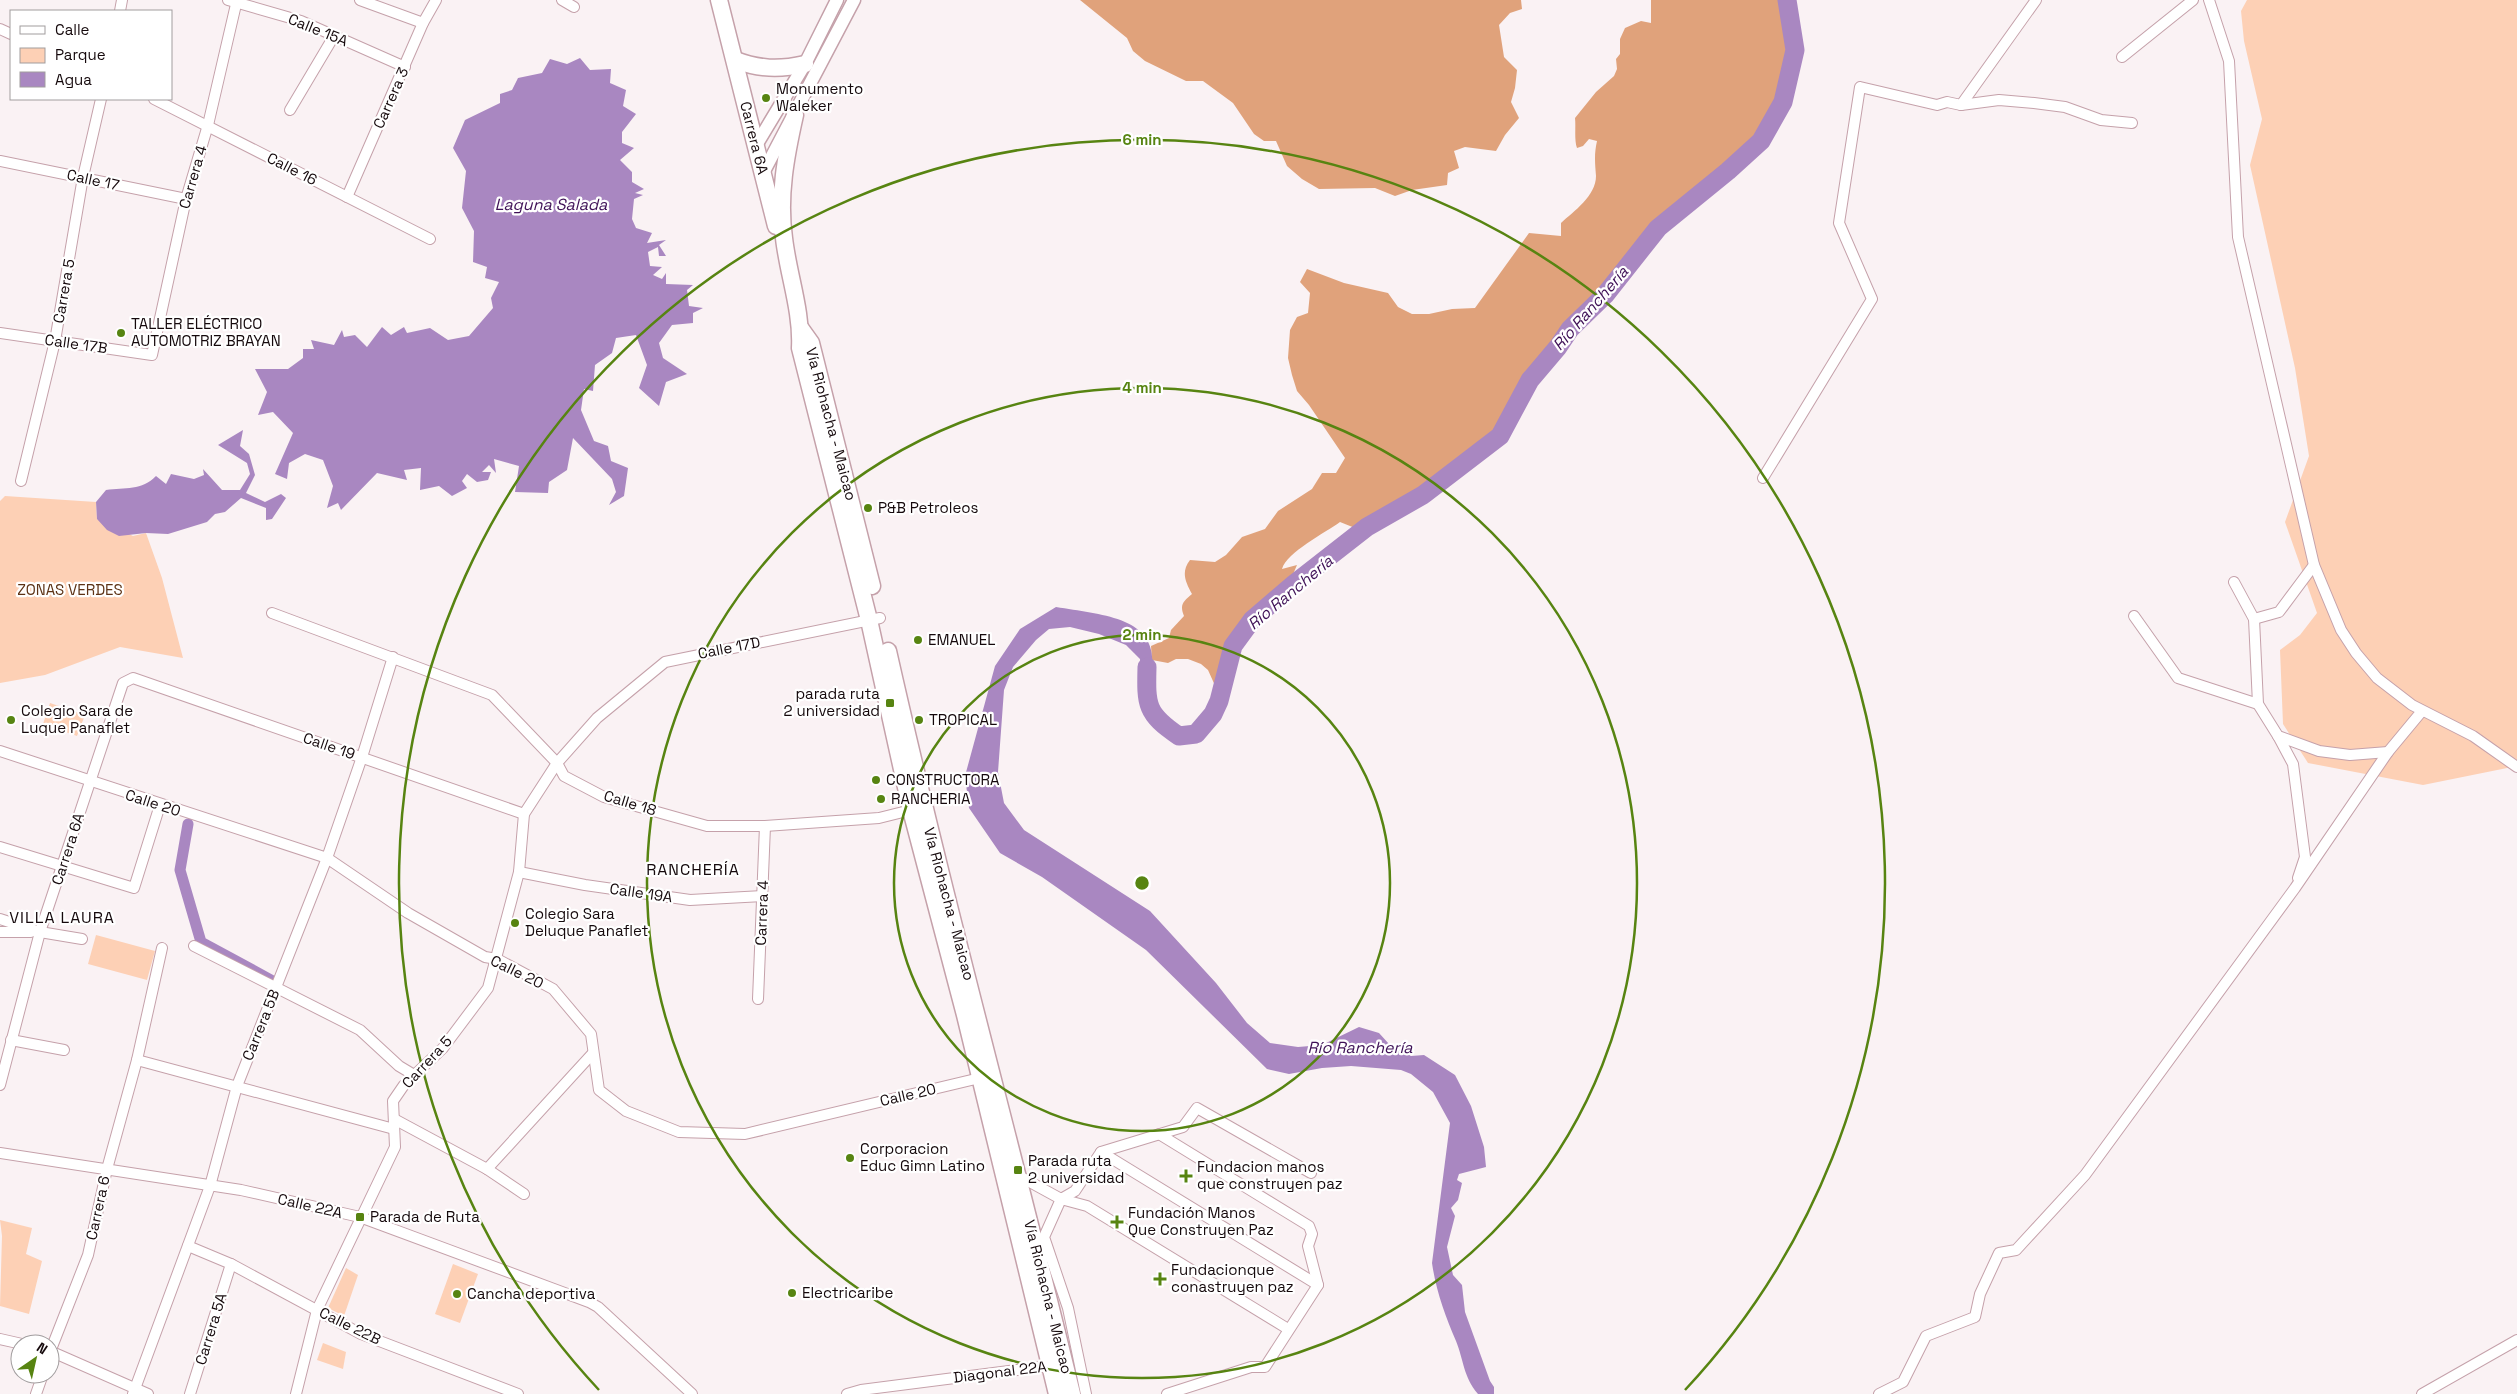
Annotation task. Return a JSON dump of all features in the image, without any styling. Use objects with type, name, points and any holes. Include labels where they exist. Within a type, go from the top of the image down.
[{"type":"highway","name":"Carrera 6A","points":[[719,0],[762,175],[790,276]]},
{"type":"highway","points":[[735,60],[769,69],[788,68],[805,64]]},
{"type":"highway","points":[[790,276],[783,236],[782,195],[786,155],[795,115]]},
{"type":"highway","name":"Vía Riohacha - Maicao","points":[[790,276],[801,329],[811,343],[875,619],[923,805],[986,1077],[1050,1335],[1057,1365],[1057,1394]]},
{"type":"highway","name":"Vía Riohacha - Maicao","points":[[875,619],[911,810],[971,1013]]},
{"type":"highway","name":"Vía Riohacha - Maicao","points":[[1057,1365],[1072,1394]]},
{"type":"street","points":[[360,0],[423,24]]},
{"type":"street","name":"Carrera 3","points":[[347,197],[423,24],[436,0]]},
{"type":"street","points":[[562,0],[574,6]]},
{"type":"street","points":[[755,147],[805,64],[837,0]]},
{"type":"street","points":[[762,175],[854,0]]},
{"type":"street","points":[[1961,104],[2036,0]]},
{"type":"street","points":[[2122,57],[2193,0]]},
{"type":"street","points":[[2209,0],[2229,62],[2233,107],[2238,237],[2314,565],[2341,630],[2356,653],[2377,678],[2422,711],[2473,736],[2517,767]]},
{"type":"street","name":"Calle 15A","points":[[233,1],[301,22],[405,67]]},
{"type":"street","name":"Carrera 4","points":[[152,355],[186,199],[208,125],[233,1]]},
{"type":"street","points":[[290,110],[334,36]]},
{"type":"street","points":[[1763,478],[1872,299],[1839,223],[1860,87],[1937,105],[1947,102],[1961,104],[1999,100],[2034,103],[2065,107],[2101,120],[2132,123]]},
{"type":"street","name":"Carrera 5","points":[[21,481],[55,341],[83,177],[101,100]]},
{"type":"street","name":"Calle 16","points":[[156,100],[430,239]]},
{"type":"street","name":"Calle 17","points":[[0,162],[186,199]]},
{"type":"street","name":"Calle 17B","points":[[0,333],[152,355]]},
{"type":"street","points":[[2254,619],[2279,612],[2314,565]]},
{"type":"street","points":[[2234,582],[2254,619],[2258,704],[2293,764],[2305,857],[2295,888]]},
{"type":"street","name":"Calle 18","points":[[272,613],[492,695],[556,763],[564,776],[604,797],[708,826],[764,826],[879,818],[911,810]]},
{"type":"street","points":[[2134,616],[2178,678],[2258,704]]},
{"type":"street","name":"Calle 17D","points":[[597,718],[665,662],[875,619]]},
{"type":"street","name":"Carrera 5B","points":[[134,1392],[210,1186],[237,1086],[327,858],[362,757],[393,657]]},
{"type":"street","name":"Calle 19","points":[[133,678],[524,814]]},
{"type":"street","name":"Carrera 6A","points":[[0,1085],[2,1060],[12,1040],[40,932],[123,683],[133,678]]},
{"type":"street","points":[[1879,1394],[1903,1382],[1926,1336],[1974,1317],[1980,1294],[1999,1253],[2016,1250],[2085,1175],[2295,888],[2388,752],[2422,711]]},
{"type":"street","name":"Carrera 5","points":[[296,1394],[317,1310],[395,1147],[393,1101],[404,1085],[443,1048],[488,988],[520,872],[524,814],[556,763],[597,718]]},
{"type":"street","points":[[2278,736],[2319,751],[2350,755],[2388,752]]},
{"type":"street","name":"Calle 20","points":[[0,751],[160,805],[327,858],[408,913],[485,957],[497,959],[553,989],[591,1034],[599,1090],[626,1111],[680,1132],[745,1134],[986,1077]]},
{"type":"street","points":[[0,847],[134,888],[160,805]]},
{"type":"street","name":"Carrera 4","points":[[758,999],[764,826]]},
{"type":"street","name":"Calle 19A","points":[[520,872],[585,885],[690,900],[763,896]]},
{"type":"street","points":[[0,919],[40,932],[82,939]]},
{"type":"street","points":[[0,932],[40,932]]},
{"type":"street","points":[[194,946],[360,1030],[399,1066],[414,1075]]},
{"type":"street","name":"Carrera 6","points":[[57,1334],[88,1255],[107,1170],[137,1060],[162,948]]},
{"type":"street","points":[[12,1040],[64,1050]]},
{"type":"street","points":[[487,1169],[594,1053]]},
{"type":"street","points":[[137,1060],[394,1124],[487,1169],[524,1194]]},
{"type":"street","points":[[1086,1394],[1068,1308],[1044,1237],[1061,1199],[1075,1191],[1101,1152],[1183,1127],[1197,1108],[1311,1173]]},
{"type":"street","points":[[1159,1134],[1309,1226],[1312,1234],[1308,1246],[1318,1284],[1265,1367],[1251,1368],[1167,1394]]},
{"type":"street","points":[[1101,1152],[1318,1284]]},
{"type":"street","name":"Calle 22A","points":[[0,1153],[242,1190],[360,1217],[589,1302],[598,1308],[692,1394]]},
{"type":"street","points":[[1012,1177],[1061,1199],[1087,1206],[1288,1329]]},
{"type":"street","name":"Calle 22B","points":[[188,1246],[231,1264],[361,1334],[518,1394]]},
{"type":"street","name":"Carrera 5A","points":[[190,1394],[231,1264]]},
{"type":"street","points":[[2422,1394],[2517,1340]]},
{"type":"street","points":[[60,1357],[134,1392],[148,1394]]},
{"type":"street","name":"Diagonal 22A","points":[[847,1394],[861,1390],[1057,1365]]},
{"type":"green space","points":[[2247,0],[2517,0],[2517,766],[2423,785],[2308,763],[2283,724],[2280,650],[2300,635],[2317,613],[2285,522],[2309,456],[2295,368],[2250,165],[2262,119],[2244,41],[2241,11]]},
{"type":"green space","name":"ZONAS VERDES","points":[[5,496],[96,502],[97,519],[133,536],[146,533],[162,578],[183,658],[120,647],[45,675],[0,683],[0,501]]},
{"type":"green space","points":[[50,703],[85,715],[77,736],[43,724]]},
{"type":"green space","points":[[96,935],[155,951],[147,980],[88,964]]},
{"type":"green space","points":[[0,1220],[32,1228],[26,1254],[42,1261],[29,1314],[0,1306],[2,1236]]},
{"type":"green space","name":"Cancha deportiva","points":[[453,1264],[478,1274],[460,1323],[435,1314]]},
{"type":"green space","points":[[346,1268],[358,1275],[344,1316],[328,1308]]},
{"type":"green space","points":[[323,1343],[346,1352],[343,1369],[317,1360]]},
{"type":"shaded area","points":[[1080,0],[1521,0],[1522,9],[1510,13],[1499,25],[1504,57],[1517,70],[1511,102],[1519,118],[1505,135],[1496,151],[1465,147],[1454,151],[1459,168],[1448,173],[1447,185],[1412,190],[1395,196],[1375,188],[1319,189],[1302,179],[1287,166],[1276,141],[1264,141],[1254,134],[1233,103],[1203,81],[1186,81],[1145,61],[1133,51],[1127,38]]},
{"type":"shaded area","points":[[1651,0],[1787,0],[1795,50],[1783,102],[1761,141],[1728,171],[1658,228],[1605,295],[1570,329],[1533,377],[1500,436],[1423,495],[1367,527],[1355,528],[1340,522],[1307,543],[1291,556],[1282,569],[1297,565],[1287,585],[1277,594],[1269,596],[1259,603],[1236,631],[1234,636],[1238,639],[1232,648],[1221,691],[1217,690],[1208,670],[1201,664],[1188,659],[1176,659],[1168,663],[1152,660],[1151,646],[1169,638],[1171,630],[1184,616],[1183,603],[1192,594],[1185,577],[1187,564],[1190,560],[1215,562],[1226,555],[1242,537],[1265,529],[1278,511],[1312,489],[1322,473],[1336,473],[1345,458],[1309,405],[1297,391],[1288,358],[1290,330],[1297,317],[1308,313],[1310,293],[1300,282],[1307,269],[1344,283],[1388,293],[1398,307],[1412,314],[1429,314],[1452,309],[1475,308],[1529,233],[1561,236],[1561,223],[1578,208],[1592,190],[1596,176],[1595,154],[1597,141],[1589,139],[1583,146],[1577,148],[1575,118],[1596,92],[1614,76],[1617,69],[1616,59],[1620,54],[1620,39],[1625,28],[1641,21],[1651,23]]},
{"type":"water","name":"Laguna Salada","points":[[580,58],[590,70],[611,69],[610,83],[626,90],[623,106],[636,114],[622,132],[622,143],[634,148],[620,160],[632,172],[632,182],[644,189],[635,193],[643,195],[634,199],[632,219],[636,228],[652,233],[647,243],[666,240],[659,245],[666,256],[659,256],[658,247],[648,252],[650,266],[662,267],[653,275],[662,279],[666,273],[666,284],[693,285],[687,290],[689,306],[703,308],[693,313],[693,323],[672,325],[659,343],[663,358],[687,374],[666,382],[659,406],[639,388],[647,365],[636,335],[616,338],[612,353],[595,365],[593,391],[584,389],[581,410],[594,441],[608,446],[611,461],[628,468],[624,496],[609,505],[616,492],[612,479],[573,438],[567,470],[549,482],[548,493],[515,492],[519,466],[494,459],[496,473],[489,465],[482,472],[491,472],[488,480],[477,482],[467,474],[462,481],[467,488],[452,496],[439,486],[420,490],[421,468],[404,470],[407,480],[377,473],[341,510],[338,503],[327,508],[333,486],[323,460],[305,454],[289,463],[287,479],[275,474],[293,433],[273,412],[258,415],[267,392],[255,369],[288,369],[303,358],[303,349],[314,349],[311,340],[334,345],[342,330],[344,337],[355,335],[367,347],[382,327],[391,335],[404,327],[407,333],[430,328],[448,340],[469,336],[493,308],[491,298],[499,282],[485,278],[487,267],[473,262],[474,231],[462,208],[466,171],[453,148],[465,120],[500,103],[500,94],[512,90],[518,78],[542,73],[550,59],[567,64]]},
{"type":"water","points":[[243,430],[240,446],[249,454],[255,475],[246,493],[265,502],[281,494],[286,498],[272,519],[266,520],[266,508],[241,498],[225,512],[215,514],[207,522],[168,534],[146,533],[119,536],[107,530],[97,519],[96,502],[106,490],[133,488],[151,481],[156,476],[166,484],[171,474],[194,479],[204,475],[203,469],[222,490],[240,490],[250,474],[247,463],[218,445]]},
{"type":"water","name":"Río Ranchería","points":[[1056,607],[1115,618],[1131,625],[1144,635],[1151,649],[1152,667],[1146,692],[1141,676],[1140,659],[1126,645],[1099,634],[1070,627],[1049,629],[1036,640],[1013,667],[1004,690],[998,772],[1004,803],[1024,830],[1150,911],[1216,983],[1247,1023],[1270,1043],[1298,1047],[1322,1045],[1359,1027],[1379,1033],[1389,1044],[1411,1056],[1424,1055],[1455,1075],[1471,1106],[1484,1147],[1486,1167],[1459,1174],[1457,1180],[1462,1183],[1458,1200],[1451,1208],[1455,1216],[1447,1247],[1453,1275],[1462,1285],[1465,1312],[1490,1381],[1494,1387],[1494,1394],[1478,1394],[1469,1381],[1459,1348],[1441,1303],[1436,1283],[1432,1263],[1450,1123],[1433,1092],[1411,1074],[1401,1070],[1351,1066],[1322,1068],[1289,1074],[1267,1069],[1146,950],[1042,877],[1000,853],[969,808],[965,776],[995,666],[1020,629]]},
{"type":"waterway","name":"Río Ranchería","points":[[1147,667],[1148,700],[1154,715],[1179,736],[1196,734],[1213,714],[1219,701],[1233,646],[1252,620],[1294,584],[1367,527],[1423,495],[1500,436],[1530,380],[1558,347],[1570,329],[1605,295],[1658,228],[1728,171],[1761,141],[1783,102],[1795,50],[1787,0]]},
{"type":"waterway","points":[[188,824],[180,870],[201,942],[271,980]]},
{"type":"place","name":"Monumento Waleker","points":[[766,98]]},
{"type":"place","name":"TALLER ELÉCTRICO AUTOMOTRIZ BRAYAN","points":[[121,333]]},
{"type":"place","name":"P&B Petroleos","points":[[868,508]]},
{"type":"place","name":"EMANUEL","points":[[918,640]]},
{"type":"place","name":"parada ruta 2 universidad","points":[[890,703]]},
{"type":"place","name":"Colegio Sara de Luque Panaflet","points":[[11,720]]},
{"type":"place","name":"TROPICAL","points":[[919,720]]},
{"type":"place","name":"CONSTRUCTORA","points":[[876,780]]},
{"type":"place","name":"RANCHERIA","points":[[881,799]]},
{"type":"place","name":"Colegio Sara Deluque Panaflet","points":[[515,923]]},
{"type":"place","name":"Corporacion Educ Gimn Latino","points":[[850,1158]]},
{"type":"place","name":"Parada ruta 2 universidad","points":[[1018,1170]]},
{"type":"place","name":"Fundacion manos que construyen paz","points":[[1186,1176]]},
{"type":"place","name":"Parada de Ruta","points":[[360,1217]]},
{"type":"place","name":"Fundación Manos Que Construyen Paz","points":[[1117,1222]]},
{"type":"place","name":"Fundacionque conastruyen paz","points":[[1160,1279]]},
{"type":"place","name":"Electricaribe","points":[[792,1293]]},
{"type":"place","name":"Cancha deportiva","points":[[457,1294]]},
{"type":"district","name":"RANCHERÍA","points":[[693,869]]},
{"type":"district","name":"VILLA LAURA","points":[[62,917]]}]
